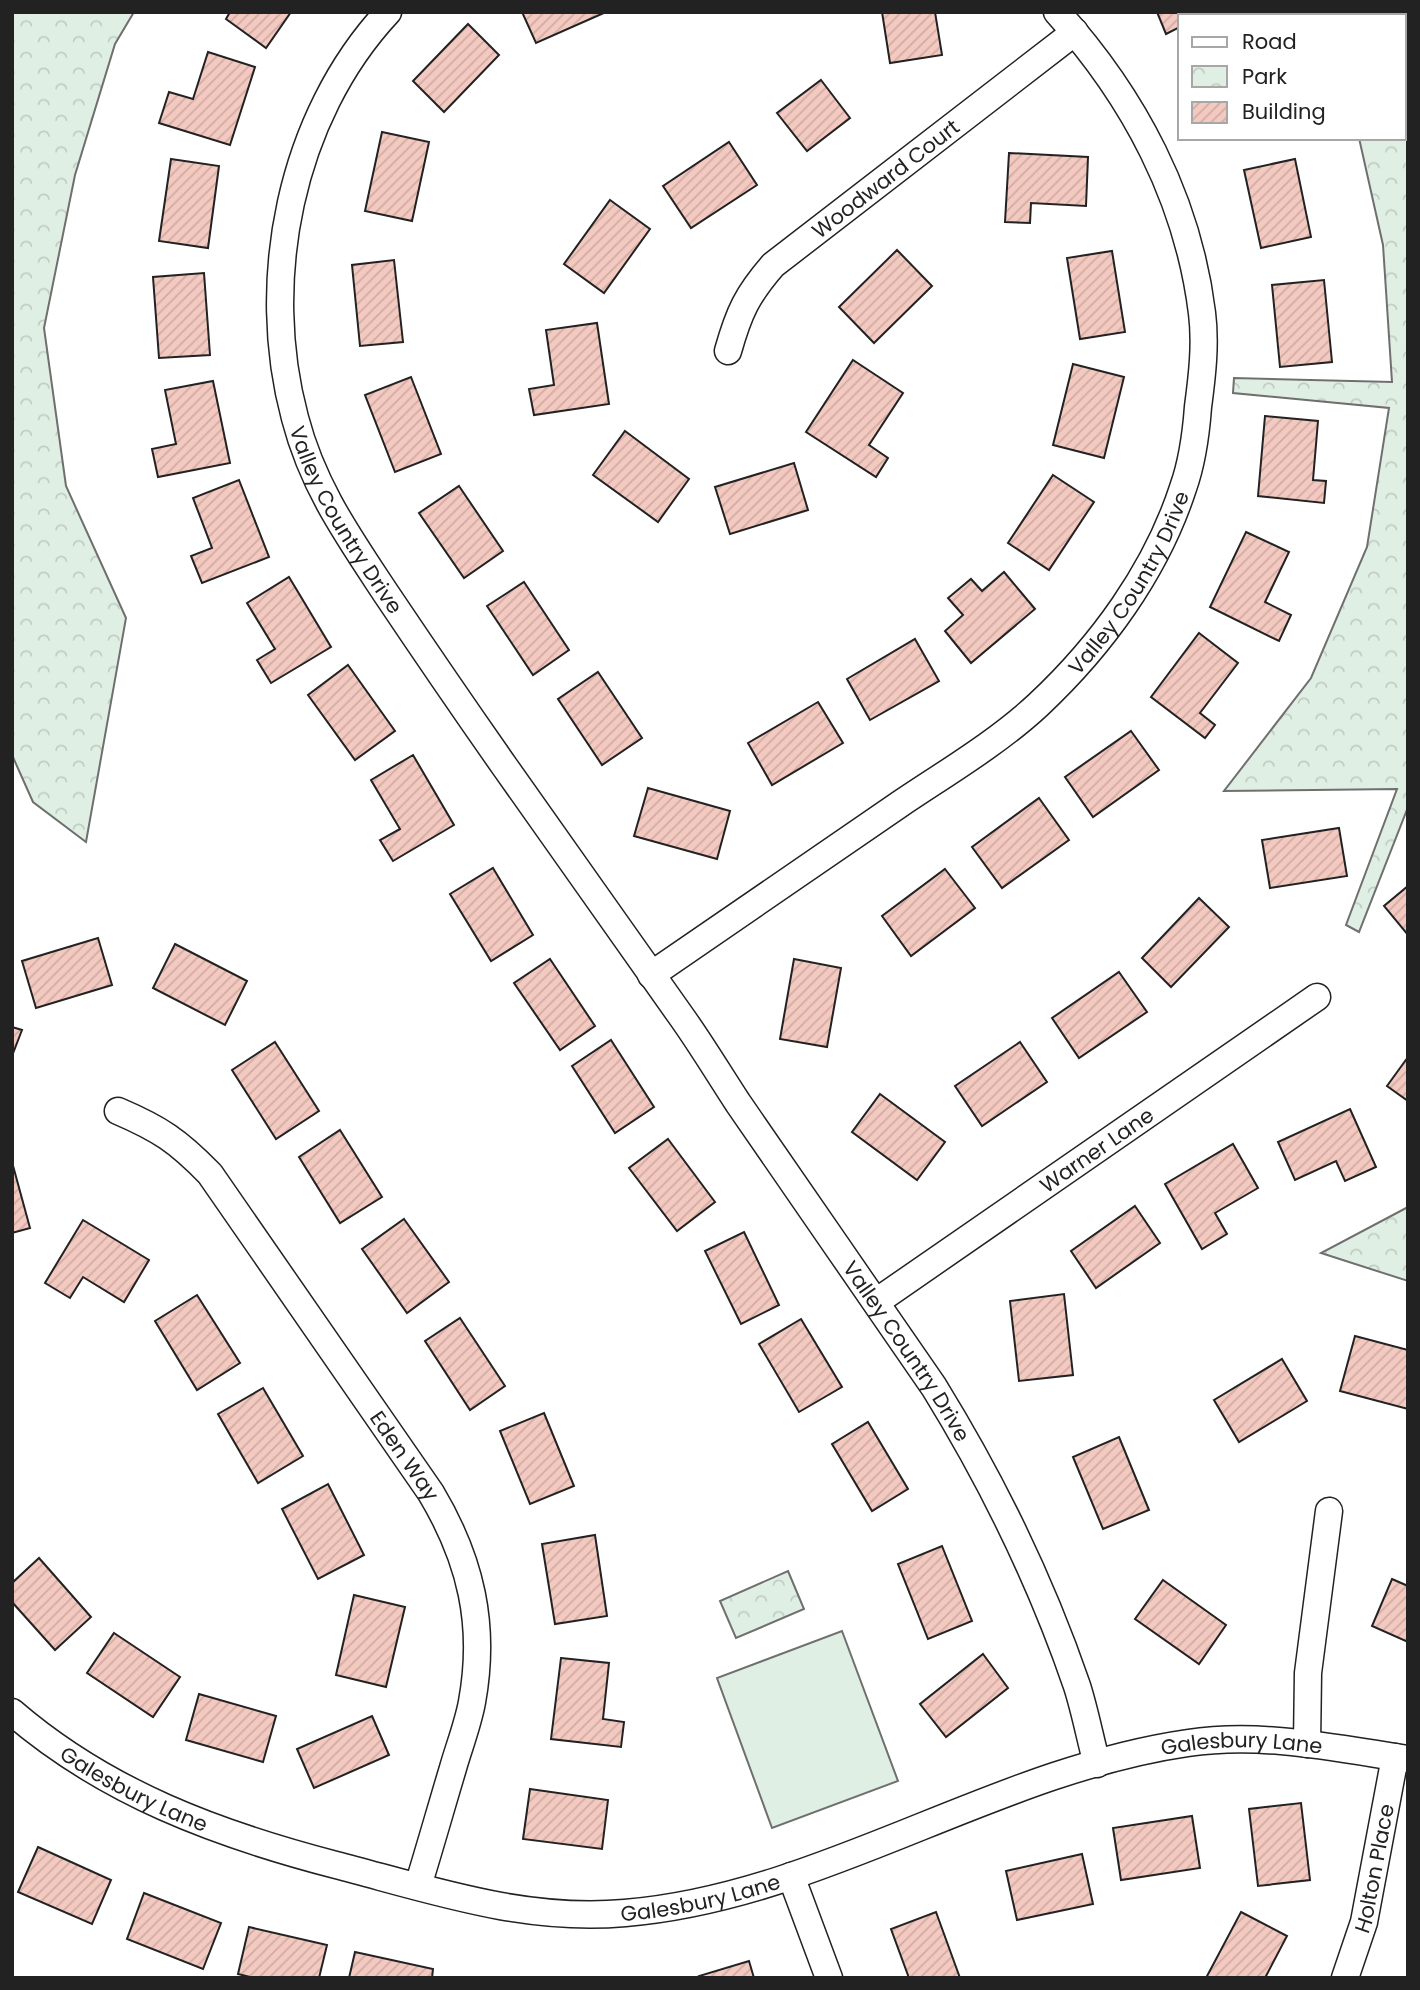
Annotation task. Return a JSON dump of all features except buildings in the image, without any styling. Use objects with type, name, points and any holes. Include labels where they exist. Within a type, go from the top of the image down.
[{"type":"street","name":"Valley Country Drive","points":[[388,12],[358,49],[327,103],[302,161],[286,224],[279,288],[282,354],[295,419],[318,483],[334,514],[425,651],[876,1302],[966,1438],[1005,1513],[1045,1600],[1073,1675],[1097,1764]]},
{"type":"street","name":"Valley Country Drive","points":[[651,975],[982,748],[1035,708],[1104,635],[1140,579],[1184,487],[1196,428],[1202,378],[1202,316],[1191,253],[1178,206],[1138,122],[1097,58],[1066,22]]},
{"type":"street","name":"Woodward Court","points":[[728,351],[738,314],[753,288],[773,265],[1066,22]]},
{"type":"street","name":"Warner Lane","points":[[876,1302],[1317,997]]},
{"type":"street","name":"Eden Way","points":[[118,1111],[152,1126],[183,1146],[210,1174],[431,1493],[461,1551],[476,1613],[477,1674],[471,1705],[418,1886]]},
{"type":"street","points":[[1307,1744],[1308,1674],[1329,1511]]},
{"type":"street","name":"Galesbury Lane","points":[[12,1712],[89,1768],[154,1804],[223,1832],[315,1860],[503,1908],[583,1915],[623,1914],[701,1902],[791,1877],[983,1802],[1097,1764],[1186,1743],[1263,1738],[1401,1758]]},
{"type":"street","name":"Holton Place","points":[[1345,1978],[1364,1922],[1401,1758]]},
{"type":"street","points":[[791,1877],[829,1978]]},
{"type":"green space","points":[[12,12],[134,12],[115,44],[75,175],[44,328],[66,486],[126,618],[86,842],[33,802],[12,755]]},
{"type":"green space","points":[[1303,12],[1408,12],[1408,807],[1359,932],[1346,925],[1397,789],[1224,791],[1311,678],[1367,547],[1389,408],[1233,393],[1234,378],[1392,382],[1383,245],[1359,140],[1406,140],[1406,14]]},
{"type":"green space","points":[[1408,1207],[1408,1281],[1321,1253]]},
{"type":"green space","points":[[788,1571],[804,1609],[736,1638],[720,1601]]},
{"type":"green space","points":[[842,1631],[898,1781],[772,1828],[717,1678]]}]
